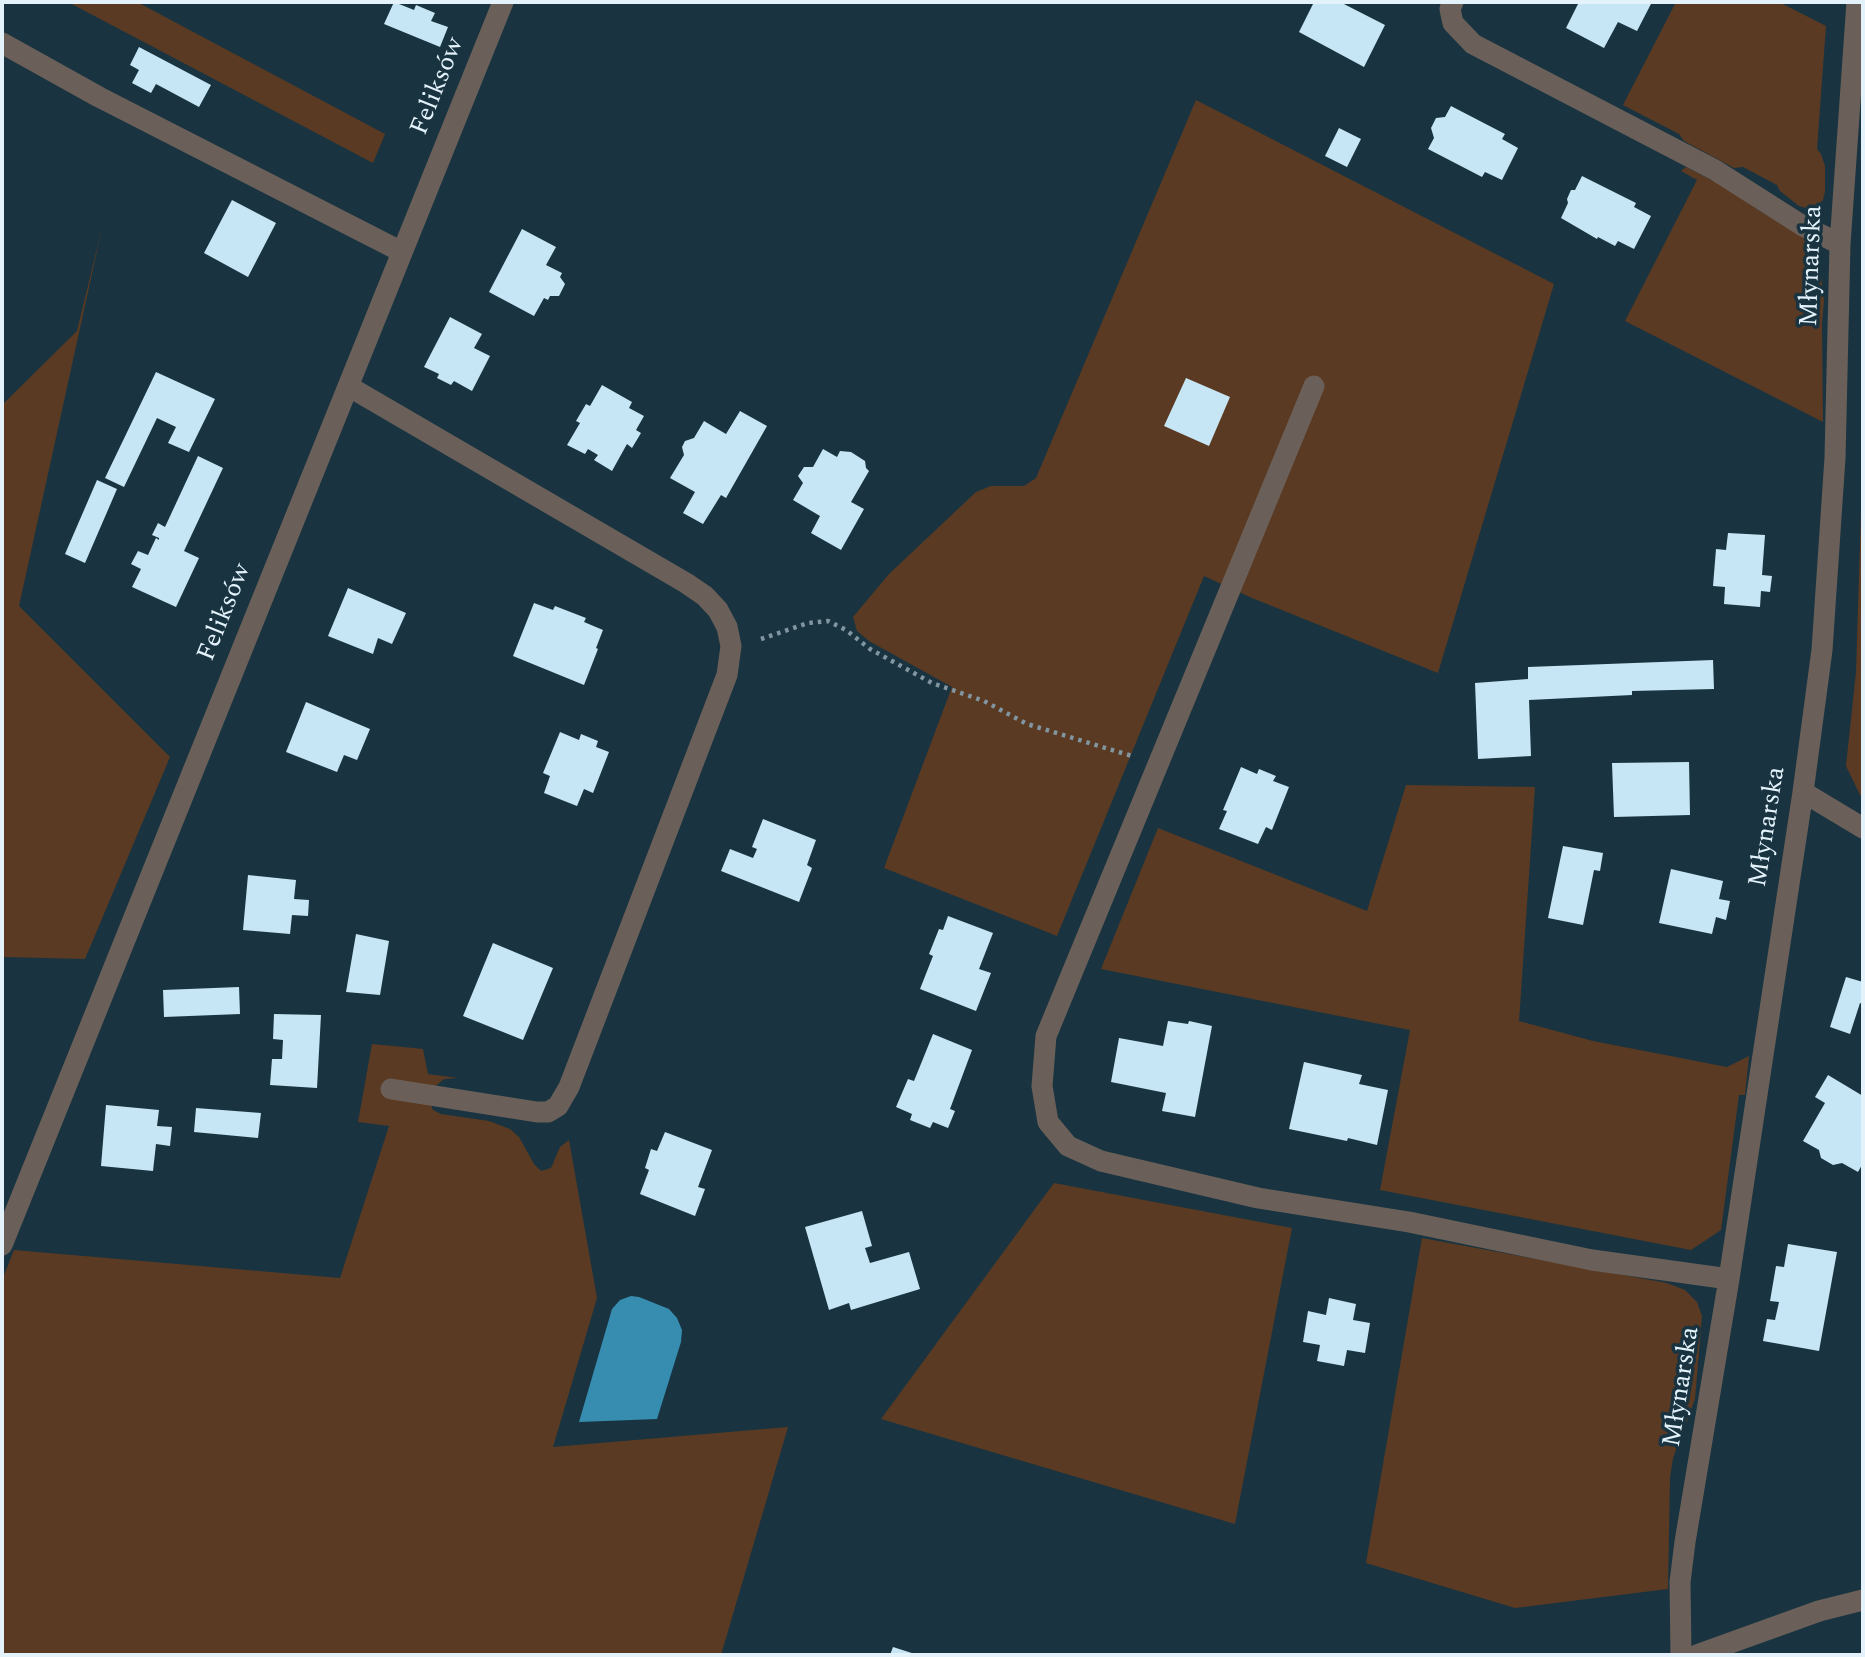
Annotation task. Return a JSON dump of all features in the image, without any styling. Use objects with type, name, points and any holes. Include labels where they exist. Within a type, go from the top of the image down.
[{"type":"street","name":"Feliksów","points":[[2,1245],[503,2]]},
{"type":"street","points":[[1453,2],[1450,9],[1453,23],[1473,44],[1714,170],[1803,226],[1840,244]]},
{"type":"street","name":"Młynarska","points":[[1681,1655],[1681,1582],[1685,1542],[1729,1279],[1822,650],[1835,458],[1840,244],[1857,2]]},
{"type":"street","points":[[2,43],[99,97],[402,252]]},
{"type":"street","points":[[348,386],[686,583],[705,596],[718,610],[727,627],[731,646],[727,675],[569,1087],[558,1106],[548,1112],[537,1112],[391,1089]]},
{"type":"street","points":[[1314,386],[1046,1036],[1042,1086],[1048,1122],[1068,1146],[1101,1161],[1258,1198],[1409,1222],[1592,1260],[1729,1279]]},
{"type":"street","points":[[1803,792],[1863,828]]},
{"type":"street","points":[[1697,1655],[1819,1611],[1863,1601]]},
{"type":"path","points":[[761,639],[808,623],[828,621],[846,630],[870,649],[932,683],[984,701],[1027,723],[1108,751],[1137,757]]},
{"type":"shaded area","points":[[68,2],[137,2],[385,134],[373,163]]},
{"type":"shaded area","points":[[1676,2],[1779,2],[1826,26],[1817,149],[1825,166],[1825,191],[1823,200],[1817,206],[1809,209],[1799,206],[1780,191],[1777,185],[1743,167],[1734,168],[1684,141],[1679,134],[1623,105]]},
{"type":"shaded area","points":[[1196,100],[1554,284],[1438,673],[1204,576],[1057,936],[884,868],[952,687],[869,641],[857,631],[853,617],[889,574],[976,492],[991,486],[1024,486],[1036,478]]},
{"type":"shaded area","points":[[1686,167],[1811,238],[1811,258],[1821,276],[1824,300],[1823,422],[1625,321],[1697,180],[1681,171]]},
{"type":"shaded area","points":[[102,228],[19,606],[170,757],[85,959],[2,957],[2,405],[77,331]]},
{"type":"shaded area","points":[[1863,447],[1863,801],[1846,766],[1856,672]]},
{"type":"shaded area","points":[[1406,785],[1535,787],[1519,1021],[1593,1041],[1727,1067],[1749,1056],[1745,1095],[1739,1095],[1721,1230],[1691,1250],[1380,1190],[1410,1030],[1101,969],[1158,828],[1367,911]]},
{"type":"shaded area","points":[[372,1044],[423,1049],[428,1074],[458,1078],[444,1079],[432,1089],[428,1098],[433,1110],[441,1114],[489,1121],[510,1129],[519,1137],[541,1171],[551,1168],[560,1147],[569,1140],[597,1298],[553,1447],[788,1427],[721,1655],[2,1655],[2,1280],[14,1250],[340,1278],[389,1126],[358,1122]]},
{"type":"shaded area","points":[[1054,1183],[1292,1228],[1235,1524],[881,1419]]},
{"type":"shaded area","points":[[1422,1238],[1667,1283],[1685,1290],[1697,1302],[1702,1316],[1695,1399],[1673,1458],[1670,1478],[1668,1589],[1515,1608],[1366,1563]]},
{"type":"water","points":[[631,1296],[669,1309],[682,1330],[681,1342],[657,1419],[579,1422],[612,1309],[620,1300]]},
{"type":"building","points":[[394,2],[414,10],[416,5],[435,13],[431,21],[448,27],[440,47],[384,24]]},
{"type":"building","points":[[1314,2],[1340,2],[1385,25],[1364,67],[1299,32]]},
{"type":"building","points":[[1579,2],[1652,2],[1637,31],[1618,22],[1604,48],[1566,28]]},
{"type":"building","points":[[139,47],[211,85],[199,107],[156,84],[151,93],[132,83],[139,70],[130,65]]},
{"type":"building","points":[[1451,106],[1505,134],[1502,139],[1518,148],[1502,180],[1485,172],[1482,177],[1428,149],[1434,138],[1431,128],[1436,118],[1445,117]]},
{"type":"building","points":[[1339,128],[1361,139],[1347,167],[1325,156]]},
{"type":"building","points":[[1582,176],[1636,203],[1634,207],[1651,216],[1634,249],[1618,241],[1615,246],[1598,237],[1597,239],[1561,218],[1571,190],[1575,190]]},
{"type":"building","points":[[232,200],[276,223],[248,277],[204,253]]},
{"type":"building","points":[[522,229],[556,247],[546,265],[562,273],[560,277],[565,284],[559,296],[550,296],[548,300],[544,298],[534,316],[489,292]]},
{"type":"building","points":[[450,317],[482,334],[474,348],[490,356],[472,391],[454,381],[451,385],[437,378],[439,374],[424,367]]},
{"type":"building","points":[[156,372],[215,399],[189,452],[168,443],[176,427],[157,418],[124,487],[105,478]]},
{"type":"building","points":[[1186,378],[1230,397],[1209,446],[1164,426]]},
{"type":"building","points":[[602,385],[632,402],[629,408],[644,416],[636,430],[641,433],[632,448],[627,444],[612,471],[594,460],[598,455],[588,449],[585,454],[567,445],[580,423],[576,421],[586,404],[590,406]]},
{"type":"building","points":[[740,411],[767,426],[726,498],[721,495],[703,524],[683,513],[695,492],[670,478],[684,455],[682,447],[685,441],[694,438],[704,421],[726,434]]},
{"type":"building","points":[[823,449],[837,457],[840,451],[851,452],[865,461],[869,471],[851,502],[864,509],[841,550],[811,533],[820,516],[793,500],[803,483],[798,476],[804,467],[813,467]]},
{"type":"building","points":[[198,456],[223,468],[184,551],[199,558],[176,607],[132,587],[141,569],[131,564],[138,551],[148,555],[156,538],[159,540],[152,535],[158,523],[165,527]]},
{"type":"building","points":[[97,480],[117,489],[85,563],[65,554]]},
{"type":"building","points":[[1728,533],[1765,535],[1762,575],[1772,576],[1770,592],[1761,591],[1760,607],[1724,604],[1725,587],[1713,586],[1716,549],[1726,550]]},
{"type":"building","points":[[348,588],[406,613],[392,644],[378,638],[373,654],[328,636]]},
{"type":"building","points":[[534,603],[553,610],[555,606],[586,618],[584,622],[603,630],[584,685],[513,656]]},
{"type":"building","points":[[1713,660],[1714,689],[1632,691],[1632,695],[1529,700],[1531,756],[1478,759],[1475,683],[1528,679],[1528,667]]},
{"type":"building","points":[[306,702],[370,729],[357,760],[344,755],[337,772],[286,752]]},
{"type":"building","points":[[560,732],[579,740],[581,734],[598,741],[596,747],[609,752],[593,793],[584,789],[577,806],[544,793],[550,776],[543,773]]},
{"type":"building","points":[[1689,762],[1690,815],[1614,817],[1612,763]]},
{"type":"building","points":[[1241,767],[1257,774],[1259,769],[1276,776],[1273,781],[1289,787],[1272,830],[1266,827],[1258,844],[1219,829],[1227,811],[1223,810]]},
{"type":"building","points":[[763,819],[816,840],[807,865],[812,868],[799,902],[721,871],[730,849],[753,858],[757,849],[752,847]]},
{"type":"building","points":[[1563,846],[1603,853],[1600,871],[1594,870],[1583,925],[1548,918]]},
{"type":"building","points":[[1671,869],[1723,881],[1719,899],[1730,901],[1726,920],[1716,917],[1712,934],[1659,923]]},
{"type":"building","points":[[248,875],[296,880],[294,899],[309,900],[308,916],[292,915],[290,934],[243,930]]},
{"type":"building","points":[[948,916],[993,933],[979,969],[991,973],[976,1011],[920,989],[933,956],[929,954],[939,929],[943,930]]},
{"type":"building","points":[[356,934],[389,941],[380,995],[346,992]]},
{"type":"building","points":[[493,943],[553,968],[523,1040],[463,1016]]},
{"type":"building","points":[[1846,977],[1863,982],[1863,1004],[1860,1003],[1850,1034],[1830,1027]]},
{"type":"building","points":[[239,987],[240,1014],[164,1017],[163,990]]},
{"type":"building","points":[[274,1014],[321,1015],[317,1088],[270,1085],[272,1059],[282,1059],[283,1040],[273,1039]]},
{"type":"building","points":[[1168,1021],[1188,1024],[1189,1021],[1212,1026],[1195,1117],[1162,1111],[1166,1093],[1111,1082],[1119,1038],[1163,1046]]},
{"type":"building","points":[[933,1034],[972,1050],[950,1109],[955,1111],[948,1128],[933,1122],[930,1128],[910,1120],[912,1114],[896,1107],[908,1079],[914,1081]]},
{"type":"building","points":[[1304,1062],[1362,1075],[1359,1084],[1388,1090],[1377,1145],[1289,1129]]},
{"type":"building","points":[[1828,1075],[1863,1096],[1863,1163],[1858,1172],[1842,1163],[1833,1165],[1821,1158],[1819,1150],[1803,1141],[1825,1103],[1815,1097]]},
{"type":"building","points":[[106,1105],[159,1110],[157,1126],[172,1127],[170,1146],[156,1144],[153,1171],[101,1166]]},
{"type":"building","points":[[196,1108],[261,1113],[258,1138],[194,1132]]},
{"type":"building","points":[[665,1132],[712,1150],[698,1187],[705,1189],[695,1216],[640,1194],[649,1170],[645,1168],[651,1149],[657,1151]]},
{"type":"building","points":[[862,1211],[872,1246],[865,1248],[870,1263],[909,1252],[920,1289],[851,1310],[849,1303],[829,1310],[805,1227]]},
{"type":"building","points":[[1788,1244],[1837,1252],[1819,1351],[1763,1341],[1767,1319],[1775,1320],[1779,1302],[1770,1301],[1776,1266],[1784,1267]]},
{"type":"building","points":[[1329,1298],[1356,1304],[1353,1320],[1370,1323],[1365,1353],[1347,1350],[1344,1366],[1317,1361],[1320,1345],[1303,1342],[1308,1311],[1326,1315]]},
{"type":"building","points":[[893,1647],[918,1655],[890,1655]]}]
